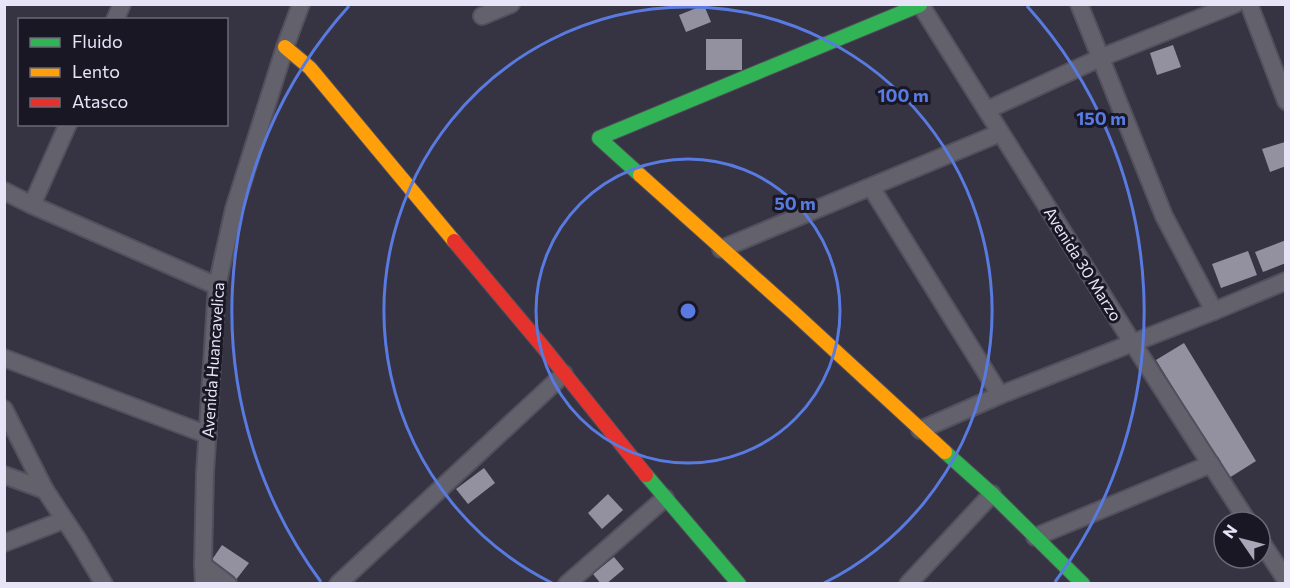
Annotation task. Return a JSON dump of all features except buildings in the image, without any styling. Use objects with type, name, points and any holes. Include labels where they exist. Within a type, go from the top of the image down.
[{"type":"street","points":[[116,18],[122,4]]},
{"type":"street","name":"Avenida Huancavelica","points":[[204,584],[205,473],[217,286],[234,209],[285,47],[301,4]]},
{"type":"street","points":[[482,16],[511,4]]},
{"type":"street","points":[[1079,4],[1164,216],[1214,311]]},
{"type":"street","points":[[987,110],[1100,58],[1235,4]]},
{"type":"street","points":[[1249,4],[1286,101]]},
{"type":"street","points":[[920,5],[599,138],[992,494],[1083,584]]},
{"type":"street","name":"Avenida 30 Marzo","points":[[920,5],[1240,510]]},
{"type":"street","points":[[285,47],[310,68],[543,346],[665,498],[739,584]]},
{"type":"street","points":[[32,205],[67,126]]},
{"type":"street","points":[[721,249],[1000,133]]},
{"type":"street","points":[[871,187],[1000,395]]},
{"type":"street","points":[[4,191],[217,286]]},
{"type":"street","points":[[920,430],[1000,395],[1286,281]]},
{"type":"street","points":[[4,358],[208,435]]},
{"type":"street","points":[[338,584],[564,375]]},
{"type":"street","points":[[4,409],[45,490],[104,584]]},
{"type":"street","points":[[1035,537],[1211,464]]},
{"type":"street","points":[[4,475],[45,490]]},
{"type":"street","points":[[908,584],[992,494]]},
{"type":"street","points":[[567,584],[665,498]]},
{"type":"street","points":[[4,543],[64,520]]},
{"type":"street","points":[[1272,558],[1286,580]]},
{"type":"street","points":[[203,565],[228,584]]},
{"type":"traffic: fast","points":[[640,175],[599,138],[920,5]]},
{"type":"traffic: fast","points":[[945,452],[992,494],[1083,584]]},
{"type":"traffic: fast","points":[[646,475],[739,584]]},
{"type":"traffic: slow","points":[[285,47],[310,68],[454,241]]},
{"type":"traffic: slow","points":[[640,175],[945,452]]},
{"type":"traffic: jam","points":[[454,241],[646,475]]}]
